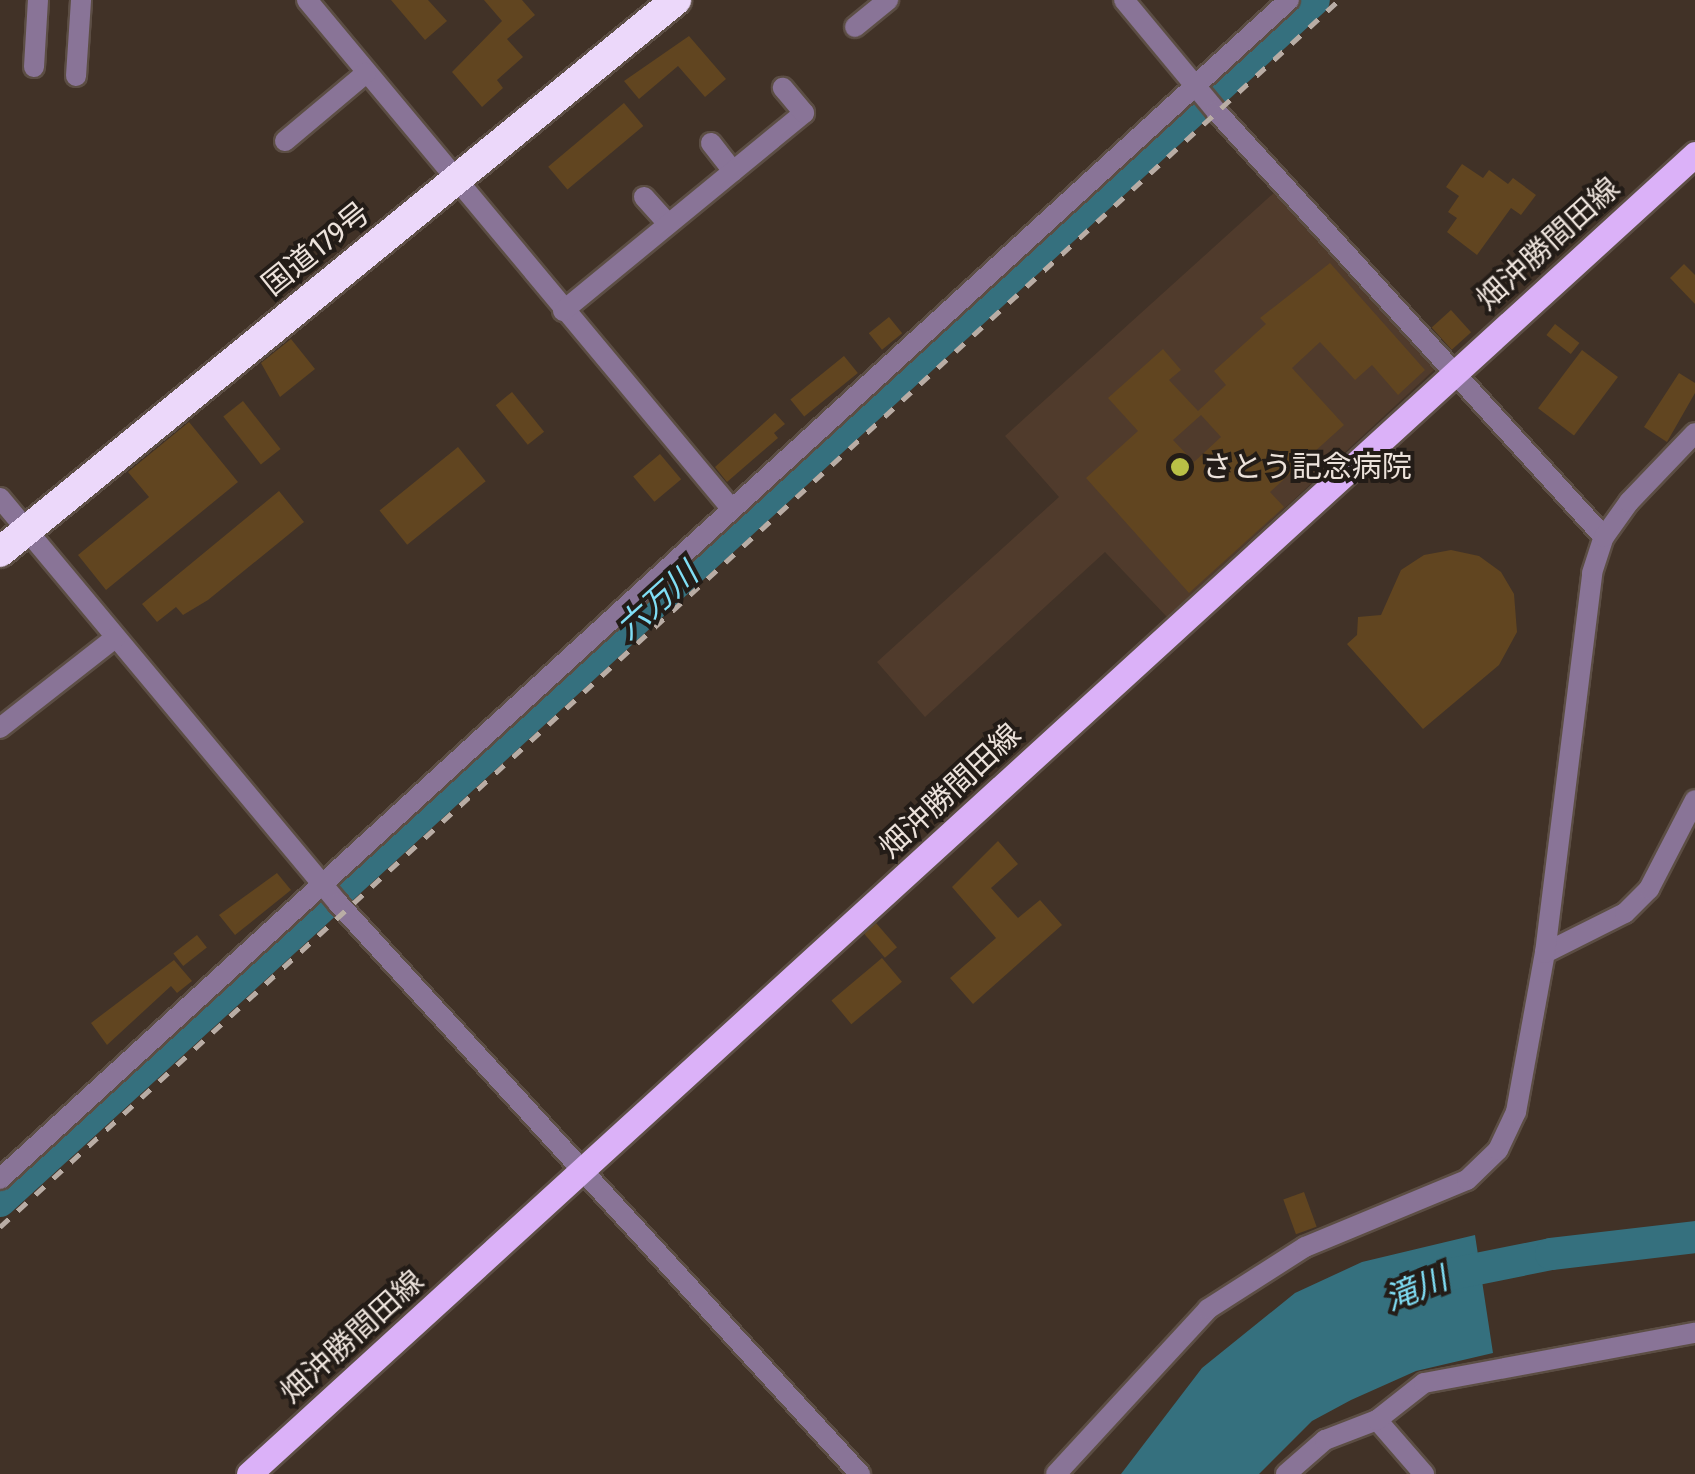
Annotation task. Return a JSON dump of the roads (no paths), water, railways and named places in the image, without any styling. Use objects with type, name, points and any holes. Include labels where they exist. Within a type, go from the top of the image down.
[{"type":"highway","name":"国道179号","points":[[0,552],[676,0]]},
{"type":"main road","name":"畑沖勝間田線","points":[[249,1474],[1695,154]]},
{"type":"street","points":[[34,67],[38,0]]},
{"type":"street","points":[[76,76],[81,0]]},
{"type":"street","points":[[856,27],[888,0]]},
{"type":"street","points":[[1124,0],[1211,105],[1604,537]]},
{"type":"street","points":[[0,1179],[730,507],[1289,0]]},
{"type":"street","points":[[316,3],[366,73],[454,182],[730,507]]},
{"type":"street","points":[[285,140],[366,73]]},
{"type":"street","points":[[563,310],[804,113],[782,88]]},
{"type":"street","points":[[711,143],[733,171]]},
{"type":"street","points":[[644,197],[668,224]]},
{"type":"street","points":[[1056,1474],[1208,1310],[1305,1248],[1468,1180],[1498,1150],[1516,1112],[1546,953],[1584,613],[1604,537],[1693,438]]},
{"type":"street","points":[[0,498],[338,903],[860,1474]]},
{"type":"street","points":[[0,728],[116,637]]},
{"type":"street","points":[[1546,953],[1625,913],[1649,889],[1695,800]]},
{"type":"street","points":[[1286,1474],[1325,1440],[1377,1420],[1424,1384],[1695,1332]]},
{"type":"street","points":[[1377,1420],[1424,1474]]},
{"type":"water","points":[[1475,1235],[1493,1353],[1416,1371],[1351,1400],[1312,1421],[1259,1474],[1121,1474],[1202,1368],[1295,1293],[1362,1262]]},
{"type":"waterway","name":"六万川","points":[[0,1201],[1314,0]]},
{"type":"waterway","name":"滝川","points":[[1437,1277],[1551,1254],[1695,1237]]},
{"type":"railway","points":[[0,1227],[1339,0]]},
{"type":"place","name":"さとう記念病院","points":[[1180,467]]}]
